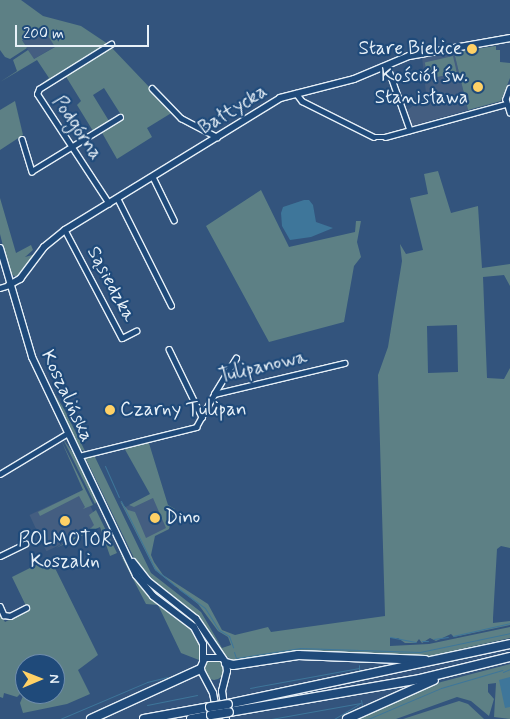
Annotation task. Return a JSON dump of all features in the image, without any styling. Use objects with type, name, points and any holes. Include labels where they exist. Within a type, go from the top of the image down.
[{"type":"highway","points":[[228,712],[510,644]]},
{"type":"highway","points":[[223,660],[233,665],[298,655],[407,661],[462,656]]},
{"type":"highway","points":[[144,719],[228,712],[466,668],[510,657]]},
{"type":"highway","points":[[347,719],[466,668]]},
{"type":"highway","points":[[91,719],[200,669]]},
{"type":"highway","points":[[191,719],[213,714]]},
{"type":"main road","name":"Bałtycka","points":[[9,285],[20,279],[44,247],[65,230],[270,104],[296,93],[354,79],[409,56],[510,38]]},
{"type":"main road","name":"Koszalińska","points":[[0,248],[9,285],[32,357],[125,550],[145,588],[188,622],[199,634],[204,650],[203,660]]},
{"type":"main road","name":"Koszalińska","points":[[125,550],[144,577],[196,620],[223,660]]},
{"type":"main road","points":[[213,714],[213,693],[200,669],[203,660],[210,656],[223,660],[227,671],[222,690],[228,712]]},
{"type":"street","name":"Podgórna","points":[[109,204],[37,91],[111,44]]},
{"type":"street","points":[[387,65],[410,130]]},
{"type":"street","points":[[152,88],[181,118],[216,138]]},
{"type":"street","points":[[510,88],[506,104],[510,112]]},
{"type":"street","points":[[296,93],[302,101],[362,134],[385,137],[506,104]]},
{"type":"street","points":[[22,139],[32,171],[120,117]]},
{"type":"street","points":[[153,177],[174,220]]},
{"type":"street","points":[[118,199],[172,305]]},
{"type":"street","name":"Sąsiedzka","points":[[65,230],[122,338],[136,331]]},
{"type":"street","points":[[0,288],[9,285]]},
{"type":"street","points":[[79,456],[196,426],[202,417],[169,349]]},
{"type":"street","points":[[214,394],[236,358]]},
{"type":"street","name":"Tulipanowa","points":[[202,417],[214,394],[344,363]]},
{"type":"street","points":[[0,474],[68,433]]},
{"type":"street","points":[[0,556],[24,544]]},
{"type":"street","points":[[0,606],[4,615],[10,616],[26,608]]},
{"type":"shaded area","points":[[43,26],[55,47],[33,59],[21,38]]},
{"type":"shaded area","points":[[454,52],[468,110],[411,126],[406,112],[426,93],[422,57]]},
{"type":"shaded area","points":[[309,200],[313,205],[316,222],[333,228],[311,237],[290,240],[282,226],[281,213],[283,207]]},
{"type":"shaded area","name":"POLMOTOR Koszalin","points":[[83,490],[100,526],[46,551],[30,515]]},
{"type":"shaded area","points":[[152,494],[169,529],[142,542],[125,507]]},
{"type":"shaded area","points":[[510,677],[510,707],[505,708],[499,680]]},
{"type":"green space","points":[[0,0],[21,0],[43,16],[81,26],[108,44],[36,88],[49,78],[37,60],[0,82],[17,71],[13,60],[28,50],[34,59],[55,47],[42,26],[22,40],[27,48],[10,59],[5,57],[0,50]]},
{"type":"green space","points":[[496,46],[496,50],[500,50],[500,62],[510,63],[510,78],[501,101],[468,110],[454,52]]},
{"type":"green space","points":[[112,48],[173,112],[147,128],[152,137],[117,159],[101,131],[123,118],[104,88],[93,95],[109,121],[93,131],[77,105],[81,101],[65,75]]},
{"type":"green space","points":[[453,56],[457,73],[429,79],[425,63]]},
{"type":"green space","points":[[15,101],[23,135],[0,150],[0,110]]},
{"type":"green space","points":[[438,171],[451,213],[478,206],[482,268],[510,264],[510,286],[504,275],[483,277],[487,378],[504,379],[510,368],[510,548],[501,546],[497,549],[493,623],[510,621],[510,625],[454,637],[451,634],[436,641],[430,638],[422,643],[419,639],[416,643],[405,643],[398,638],[390,638],[390,646],[429,644],[510,627],[510,638],[421,658],[289,652],[231,660],[219,649],[201,619],[157,584],[135,560],[85,457],[94,455],[151,573],[201,612],[222,648],[231,645],[228,637],[218,631],[198,604],[155,570],[120,501],[128,510],[135,512],[146,538],[166,528],[153,498],[134,507],[129,505],[150,494],[123,446],[148,440],[168,505],[175,509],[169,529],[155,536],[151,555],[154,562],[163,575],[208,604],[222,630],[235,635],[268,627],[271,632],[385,616],[378,375],[388,347],[402,261],[400,244],[406,254],[423,250],[410,198],[428,194],[424,174]],"holes":[[[457,325],[458,372],[428,373],[427,326]]]},
{"type":"green space","points":[[261,190],[289,247],[355,232],[356,221],[361,221],[357,242],[361,257],[354,266],[344,322],[269,342],[206,226]]},
{"type":"green space","points":[[0,198],[16,253],[31,245],[33,250],[25,257],[36,254],[17,277],[10,274],[0,234]]},
{"type":"green space","points":[[47,382],[64,409],[85,451],[79,449]]},
{"type":"green space","points":[[63,439],[73,453],[97,501],[95,504]]},
{"type":"green space","points":[[61,440],[93,505],[83,509],[85,507],[79,496],[40,516],[38,512],[83,490]]},
{"type":"green space","points":[[96,510],[117,553],[110,556],[100,527],[56,548],[91,528],[94,525],[89,515]]},
{"type":"green space","points":[[120,554],[133,573],[194,632],[200,644],[199,660],[181,653],[158,605],[146,604]]},
{"type":"green space","points":[[50,558],[98,655],[78,670],[90,694],[67,704],[23,713],[20,704],[65,704],[65,654],[15,654],[15,696],[4,693],[3,698],[0,697],[0,614],[5,622],[28,610],[12,577]]},
{"type":"green space","points":[[214,660],[221,663],[224,670],[221,677],[214,680],[207,677],[204,670],[207,663]]},
{"type":"green space","points":[[510,664],[510,719],[494,717],[496,683],[488,684],[488,692],[494,699],[489,716],[471,701],[457,697],[396,719],[354,719],[441,682]]},
{"type":"green space","points":[[459,701],[468,704],[484,719],[403,719]]},
{"type":"waterway","points":[[105,466],[119,497]]},
{"type":"waterway","points":[[121,501],[155,569],[175,586]]},
{"type":"waterway","points":[[179,589],[205,608],[219,630],[229,636],[233,647]]},
{"type":"waterway","points":[[453,636],[510,623]]},
{"type":"waterway","points":[[234,652],[236,658],[300,648],[420,652],[510,633]]},
{"type":"waterway","points":[[390,637],[416,642]]},
{"type":"waterway","points":[[434,639],[448,637]]},
{"type":"waterway","points":[[422,641],[428,641]]},
{"type":"waterway","points":[[359,665],[359,670]]},
{"type":"waterway","points":[[250,688],[359,668]]},
{"type":"waterway","points":[[503,672],[510,669]]},
{"type":"waterway","points":[[368,719],[441,688],[502,670]]},
{"type":"waterway","points":[[60,719],[147,682],[167,677]]},
{"type":"waterway","points":[[147,705],[197,695]]},
{"type":"waterway","points":[[361,700],[362,705]]},
{"type":"waterway","points":[[271,719],[361,703]]},
{"type":"waterway","points":[[334,719],[359,704]]},
{"type":"place","name":"Stare Bielice","points":[[472,49]]},
{"type":"place","name":"Kościół św. Stanisława","points":[[478,87]]},
{"type":"place","name":"Czarny Tulipan","points":[[110,410]]},
{"type":"place","name":"Dino","points":[[155,518]]},
{"type":"place","name":"POLMOTOR Koszalin","points":[[65,521]]}]
